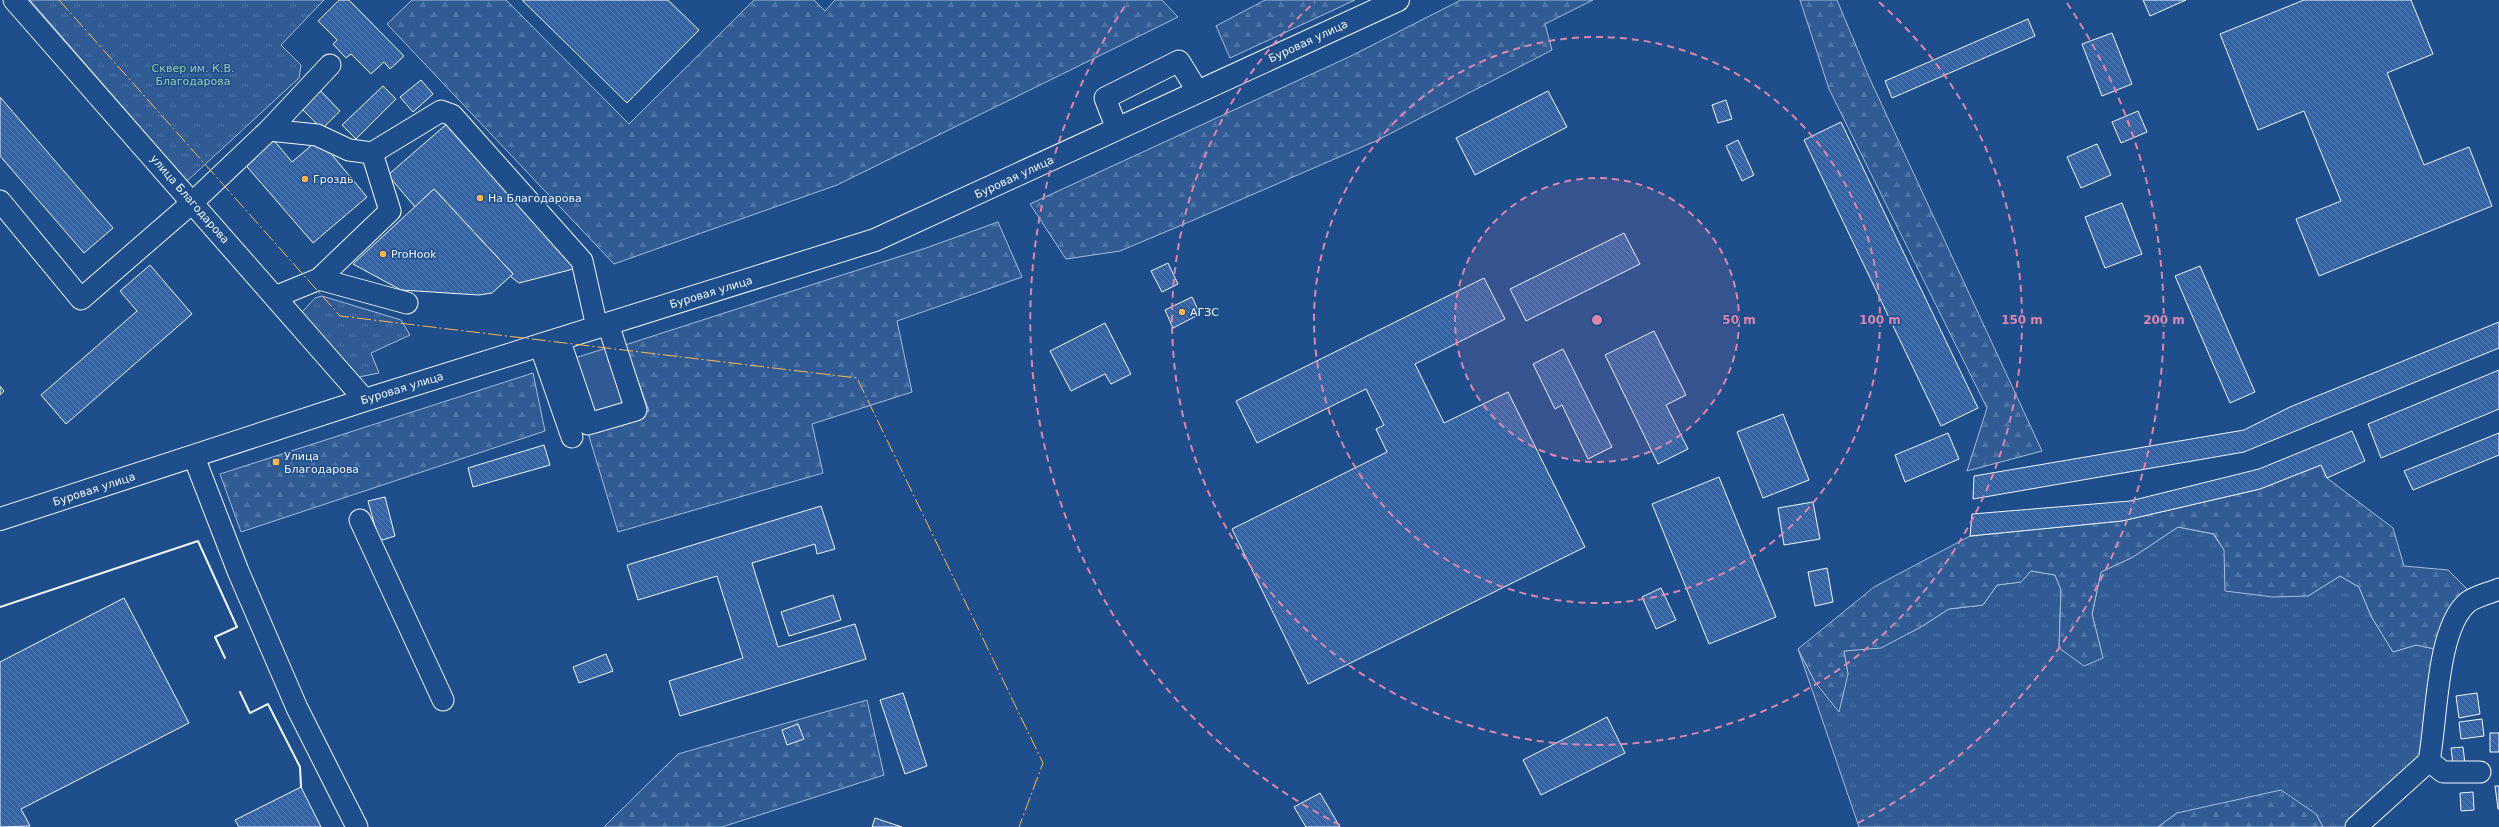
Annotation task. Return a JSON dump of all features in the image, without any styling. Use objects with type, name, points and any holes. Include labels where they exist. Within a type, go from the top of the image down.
[{"type":"main road","name":"Буровая улица","points":[[0,519],[365,400],[875,240],[1398,0]]},
{"type":"street","name":"улица Благодарова","points":[[14,0],[193,202],[365,400]]},
{"type":"street","points":[[1117,129],[1105,98],[1179,61],[1198,92]]},
{"type":"street","points":[[0,201],[81,298],[193,202],[270,130],[330,65]]},
{"type":"street","points":[[270,130],[316,135],[349,150],[372,153],[441,111],[452,115],[582,261],[602,326],[636,410],[588,424],[550,342]]},
{"type":"street","points":[[275,297],[319,279],[390,211],[372,153]]},
{"type":"street","points":[[319,279],[407,303]]},
{"type":"street","points":[[550,342],[572,437]]},
{"type":"street","points":[[194,457],[238,571],[297,708],[357,827]]},
{"type":"street","points":[[360,520],[442,700]]},
{"type":"street","points":[[2356,827],[2429,761],[2443,652],[2451,627],[2468,602],[2499,589]]},
{"type":"street","points":[[2429,761],[2443,772],[2480,772]]},
{"type":"green space","name":"Сквер им. К.В. Благодарова","points":[[30,0],[324,0],[281,45],[301,65],[299,78],[187,181]]},
{"type":"green space","points":[[412,0],[506,0],[629,124],[754,0],[814,0],[825,11],[835,0],[1162,0],[1178,17],[837,185],[614,264],[387,24]]},
{"type":"green space","points":[[1265,0],[1355,0],[1230,58],[1216,26]]},
{"type":"green space","points":[[1461,0],[1593,0],[1545,24],[1552,50],[1376,141],[1120,251],[1066,259],[1030,204],[1351,56]]},
{"type":"green space","points":[[1800,0],[1837,0],[1869,77],[2042,451],[1967,471],[1987,408],[1829,89]]},
{"type":"green space","points":[[998,222],[1022,277],[897,321],[912,392],[812,424],[823,473],[618,532],[588,433],[649,411],[625,345],[926,248]]},
{"type":"green space","points":[[322,296],[401,320],[410,335],[371,353],[379,373],[359,377],[302,312],[315,298]]},
{"type":"green space","points":[[533,373],[545,431],[241,532],[220,474]]},
{"type":"green space","points":[[2321,465],[2327,478],[2393,528],[2404,566],[2448,570],[2471,593],[2435,649],[2416,645],[2393,652],[2371,616],[2359,587],[2340,576],[2308,596],[2273,597],[2225,591],[2224,550],[2214,534],[2178,527],[2133,557],[2101,572],[2092,614],[2103,658],[2084,666],[2059,648],[2061,590],[2055,575],[2031,571],[2021,582],[1997,585],[1983,605],[1949,609],[1919,628],[1881,648],[1844,651],[1848,674],[1839,712],[1815,682],[1798,649],[1874,587],[1970,536],[2122,521],[2260,489]]},
{"type":"green space","points":[[2178,527],[2213,534],[2224,550],[2308,596],[2340,576],[2359,587],[2371,616],[2393,652],[2416,645],[2435,649],[2423,757],[2366,827],[2323,827],[2316,814],[2177,813],[2158,827],[1859,827],[1798,649],[1815,682],[1848,674],[1844,651],[1881,647],[1919,628],[1949,609],[1983,605],[1997,585],[2021,582],[2031,571],[2055,575],[2061,590],[2059,648],[2103,658],[2092,614],[2101,572],[2133,557]]},
{"type":"green space","points":[[867,700],[884,775],[722,827],[604,827],[678,754]]},
{"type":"green space","points":[[2281,790],[2316,814],[2323,827],[2158,827],[2177,813]]},
{"type":"shaded area","points":[[619,344],[640,411],[586,428],[562,362]]},
{"type":"building","points":[[339,0],[349,0],[404,56],[390,69],[384,62],[371,74],[351,54],[346,58],[333,44],[337,40],[318,21]]},
{"type":"building","points":[[522,0],[668,0],[699,30],[627,103]]},
{"type":"building","points":[[2143,0],[2186,0],[2150,16]]},
{"type":"building","points":[[2304,0],[2411,0],[2433,54],[2387,73],[2424,165],[2469,147],[2492,206],[2319,276],[2296,219],[2341,201],[2304,111],[2258,130],[2220,34]]},
{"type":"building","points":[[2028,19],[2035,36],[1892,98],[1885,81]]},
{"type":"building","points":[[2112,33],[2132,84],[2102,96],[2082,44]]},
{"type":"building","points":[[421,80],[433,94],[413,112],[400,97]]},
{"type":"building","points":[[316,86],[340,111],[322,129],[297,104]]},
{"type":"building","points":[[383,86],[396,99],[356,139],[342,125]]},
{"type":"building","points":[[1548,91],[1567,127],[1475,175],[1456,138]]},
{"type":"building","points":[[0,97],[113,228],[84,253],[0,156]]},
{"type":"building","points":[[1726,100],[1732,119],[1718,123],[1712,105]]},
{"type":"building","points":[[2138,111],[2147,132],[2121,143],[2112,122]]},
{"type":"building","name":"На Благодарова","points":[[449,122],[581,267],[519,283],[510,276],[513,274],[434,189],[415,207],[388,175]]},
{"type":"building","points":[[1841,122],[1978,408],[1941,426],[1804,140]]},
{"type":"building","name":"Гроздь","points":[[272,138],[292,162],[319,139],[367,197],[313,243],[243,162]]},
{"type":"building","points":[[1738,140],[1754,175],[1742,181],[1726,146]]},
{"type":"building","points":[[2097,144],[2111,175],[2081,188],[2067,157]]},
{"type":"building","points":[[434,189],[513,274],[492,293],[479,295],[401,290],[353,264]]},
{"type":"building","points":[[2122,203],[2142,254],[2105,268],[2085,217]]},
{"type":"building","points":[[1624,233],[1640,264],[1526,321],[1510,289]]},
{"type":"building","name":"АГЗС","points":[[1168,263],[1178,284],[1162,292],[1151,271]]},
{"type":"building","points":[[150,265],[192,314],[66,424],[41,395],[137,311],[120,291]]},
{"type":"building","points":[[2200,266],[2255,392],[2230,403],[2175,276]]},
{"type":"building","points":[[1484,278],[1505,319],[1415,364],[1444,423],[1508,392],[1585,547],[1308,684],[1232,529],[1387,452],[1376,429],[1384,425],[1366,389],[1257,443],[1236,401]]},
{"type":"building","name":"АГЗС","points":[[1192,297],[1200,314],[1173,328],[1165,310]]},
{"type":"building","points":[[2499,322],[2499,348],[2244,452],[1973,499],[1974,476],[2244,430],[2290,407]]},
{"type":"building","points":[[1105,323],[1131,374],[1111,384],[1105,374],[1071,391],[1050,351]]},
{"type":"building","points":[[1654,331],[1686,395],[1666,405],[1688,449],[1658,464],[1605,355]]},
{"type":"building","points":[[1563,349],[1612,447],[1588,459],[1562,405],[1555,409],[1533,364]]},
{"type":"building","points":[[2499,370],[2499,409],[2381,458],[2368,424]]},
{"type":"building","points":[[0,386],[4,391],[0,395]]},
{"type":"building","points":[[1783,414],[1809,480],[1763,498],[1737,432]]},
{"type":"building","points":[[2352,431],[2365,461],[2327,478],[2321,465],[2260,489],[2122,521],[1970,536],[1972,514],[2130,501],[2259,469]]},
{"type":"building","points":[[1948,433],[1959,459],[1905,482],[1895,455]]},
{"type":"building","points":[[2499,433],[2499,455],[2413,490],[2404,471]]},
{"type":"building","points":[[544,445],[550,465],[473,487],[468,468]]},
{"type":"building","points":[[1719,477],[1776,617],[1709,644],[1652,504]]},
{"type":"building","points":[[385,497],[395,536],[379,541],[368,501]]},
{"type":"building","points":[[1813,502],[1820,539],[1784,545],[1778,508]]},
{"type":"building","points":[[821,506],[835,549],[817,554],[815,544],[752,563],[778,647],[855,624],[866,659],[680,716],[669,681],[743,658],[717,576],[638,600],[627,565]]},
{"type":"building","points":[[1827,568],[1833,602],[1815,606],[1808,572]]},
{"type":"building","points":[[1661,588],[1676,620],[1656,629],[1642,597]]},
{"type":"building","points":[[833,595],[841,620],[789,636],[781,612]]},
{"type":"building","points":[[124,598],[189,723],[21,809],[30,826],[0,827],[0,662]]},
{"type":"building","points":[[606,654],[613,671],[579,683],[573,667]]},
{"type":"building","points":[[903,693],[927,766],[905,774],[880,700]]},
{"type":"building","points":[[2477,693],[2480,714],[2459,718],[2456,696]]},
{"type":"building","points":[[1607,717],[1625,753],[1541,795],[1523,760]]},
{"type":"building","points":[[2482,719],[2484,736],[2461,739],[2459,722]]},
{"type":"building","points":[[798,724],[804,739],[787,745],[782,730]]},
{"type":"building","points":[[2490,733],[2499,733],[2499,752],[2490,752]]},
{"type":"building","points":[[2463,747],[2465,764],[2453,765],[2451,748]]},
{"type":"building","points":[[2495,786],[2499,786],[2499,809],[2498,809]]},
{"type":"building","points":[[301,787],[321,827],[239,827],[235,820]]},
{"type":"building","points":[[2473,792],[2474,810],[2461,811],[2460,793]]},
{"type":"building","points":[[1320,793],[1340,827],[1306,827],[1294,807]]},
{"type":"building","points":[[875,818],[902,827],[872,827]]},
{"type":"wall","points":[[0,607],[198,541],[237,627],[215,637],[225,658]]},
{"type":"wall","points":[[240,692],[250,713],[268,704],[300,767],[301,787]]},
{"type":"power","points":[[59,0],[340,316],[857,378],[1043,763],[1019,827]]},
{"type":"place","name":"Гроздь","points":[[305,179]]},
{"type":"place","name":"На Благодарова","points":[[480,198]]},
{"type":"place","name":"ProHook","points":[[383,254]]},
{"type":"place","name":"АГЗС","points":[[1182,312]]},
{"type":"place","name":"Улица Благодарова","points":[[276,462]]}]
